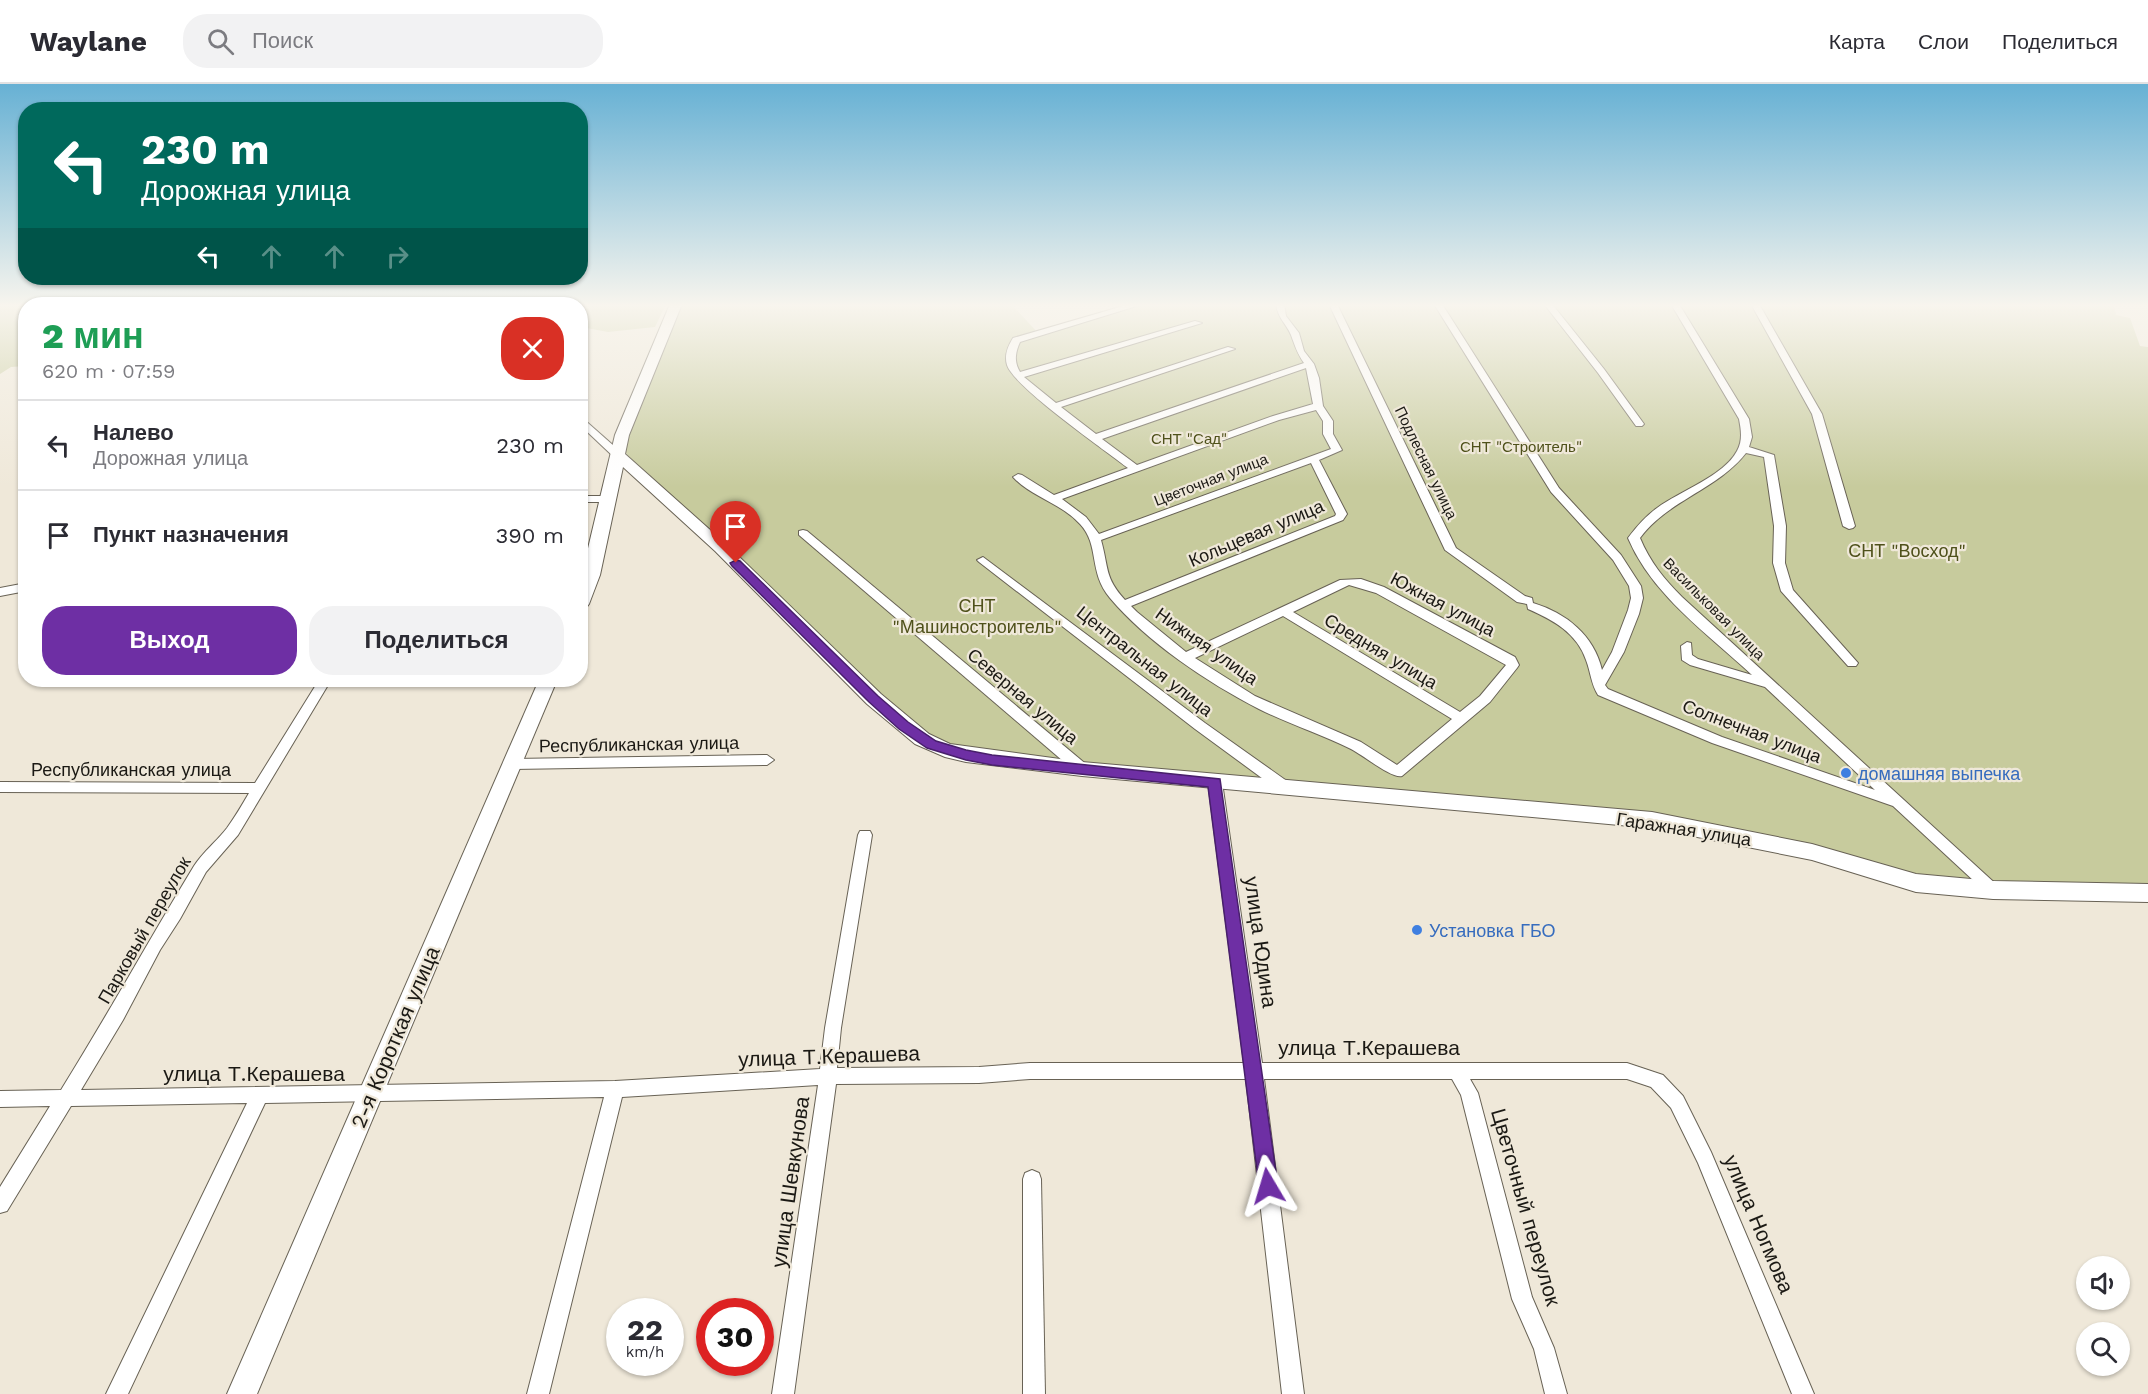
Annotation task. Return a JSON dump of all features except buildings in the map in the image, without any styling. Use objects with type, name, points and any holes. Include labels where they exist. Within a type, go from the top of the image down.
[{"type":"street","points":[[588,568],[619,456],[622,435],[651,365]]},
{"type":"street","points":[[1011,365],[1018,376],[1135,469]]},
{"type":"street","points":[[1018,376],[1055,365]]},
{"type":"street","points":[[1055,406],[1181,365]]},
{"type":"street","points":[[1094,438],[1306,365]]},
{"type":"street","points":[[1053,499],[1276,418],[1318,406],[1314,378],[1309,365]]},
{"type":"street","name":"Подлесная улица","points":[[1362,365],[1451,550],[1521,599],[1567,623],[1580,636],[1590,652],[1598,685]]},
{"type":"street","points":[[1476,365],[1555,490],[1570,509],[1598,534],[1629,575],[1637,596],[1615,662],[1598,685]]},
{"type":"street","points":[[1596,365],[1639,424]]},
{"type":"street","points":[[1712,365],[1744,419],[1747,437],[1743,449],[1769,455],[1780,526],[1779,563],[1787,591],[1852,663]]},
{"type":"street","points":[[1789,365],[1817,414],[1849,526]]},
{"type":"street","name":"Цветочная улица","points":[[1097,538],[1337,450],[1328,434],[1328,421],[1318,406]]},
{"type":"street","points":[[588,427],[619,456]]},
{"type":"street","name":"Васильковая улица","points":[[1743,449],[1733,464],[1716,478],[1686,492],[1641,525],[1634,538],[1640,554],[1653,575],[1769,685],[1993,890]]},
{"type":"street","name":"Гаражная улица","points":[[619,456],[721,548],[874,699],[922,739],[945,750],[966,755],[1082,769],[1652,820],[1812,852],[1916,883],[1993,890],[2148,893]]},
{"type":"street","name":"Кольцевая улица","points":[[1124,605],[1339,518],[1342,514],[1313,458]]},
{"type":"street","points":[[588,497],[610,491],[624,477],[641,477]]},
{"type":"street","points":[[1018,477],[1078,515],[1097,538]]},
{"type":"street","name":"Северная улица","points":[[803,533],[1082,769]]},
{"type":"street","name":"Нижняя улица","points":[[1097,538],[1098,557],[1104,581],[1148,629],[1241,694],[1362,750],[1386,762],[1397,772],[1461,719]]},
{"type":"street","name":"Центральная улица","points":[[983,560],[1200,726],[1286,788]]},
{"type":"street","name":"Южная улица","points":[[1283,611],[1348,583],[1380,590],[1511,660],[1513,665],[1485,699],[1461,719]]},
{"type":"street","points":[[0,592],[18,589]]},
{"type":"street","points":[[1186,657],[1283,611]]},
{"type":"street","name":"Средняя улица","points":[[1283,611],[1380,672],[1461,719]]},
{"type":"street","name":"Васильковая улица","points":[[1687,646],[1686,657],[1694,662],[1769,685]]},
{"type":"street","name":"Солнечная улица","points":[[1598,685],[1603,692],[1717,740],[1897,802]]},
{"type":"street","name":"Парковый переулок","points":[[0,1203],[117,1015],[154,945],[175,915],[201,868],[233,831],[321,687]]},
{"type":"street","name":"2-я Короткая улица","points":[[242,1394],[545,687]]},
{"type":"street","name":"Республиканская улица","points":[[513,764],[767,760]]},
{"type":"street","name":"улица Юдина","points":[[1215,782],[1254,1070],[1293,1394]]},
{"type":"street","name":"Республиканская улица","points":[[0,787],[261,788]]},
{"type":"street","name":"улица Шевкунова","points":[[783,1394],[833,1028],[865,834]]},
{"type":"street","name":"Цветочный переулок","points":[[1456,1070],[1469,1093],[1522,1299],[1544,1347],[1556,1394]]},
{"type":"street","name":"улица Т.Керашева","points":[[0,1099],[615,1089],[828,1076],[979,1075],[1030,1071],[1627,1071],[1657,1081]]},
{"type":"street","name":"улица Ногмова","points":[[1657,1081],[1677,1102],[1705,1158],[1803,1394]]},
{"type":"street","points":[[538,1394],[615,1089]]},
{"type":"street","points":[[117,1394],[260,1095]]},
{"type":"street","points":[[1032,1179],[1034,1394]]},
{"type":"green space","points":[[0,365],[18,365],[11,367],[0,374]]},
{"type":"green space","points":[[657,365],[2148,365],[2148,893],[1993,890],[1651,820],[1320,791],[932,745],[631,460],[624,450]]},
{"type":"place","name":"домашняя выпечка","points":[[1846,773]]},
{"type":"place","name":"Установка ГБО","points":[[1417,930]]},
{"type":"route","points":[[736,563],[874,699],[903,725],[932,745],[992,760],[1215,782],[1268,1186]]},
{"type":"park label","name":"СНТ \"Сад\"","points":[[1189,439]]},
{"type":"park label","name":"СНТ \"Строитель\"","points":[[1521,447]]},
{"type":"park label","name":"СНТ \"Восход\"","points":[[1907,550]]},
{"type":"park label","name":"СНТ \"Машиностроитель\"","points":[[977,615]]}]
